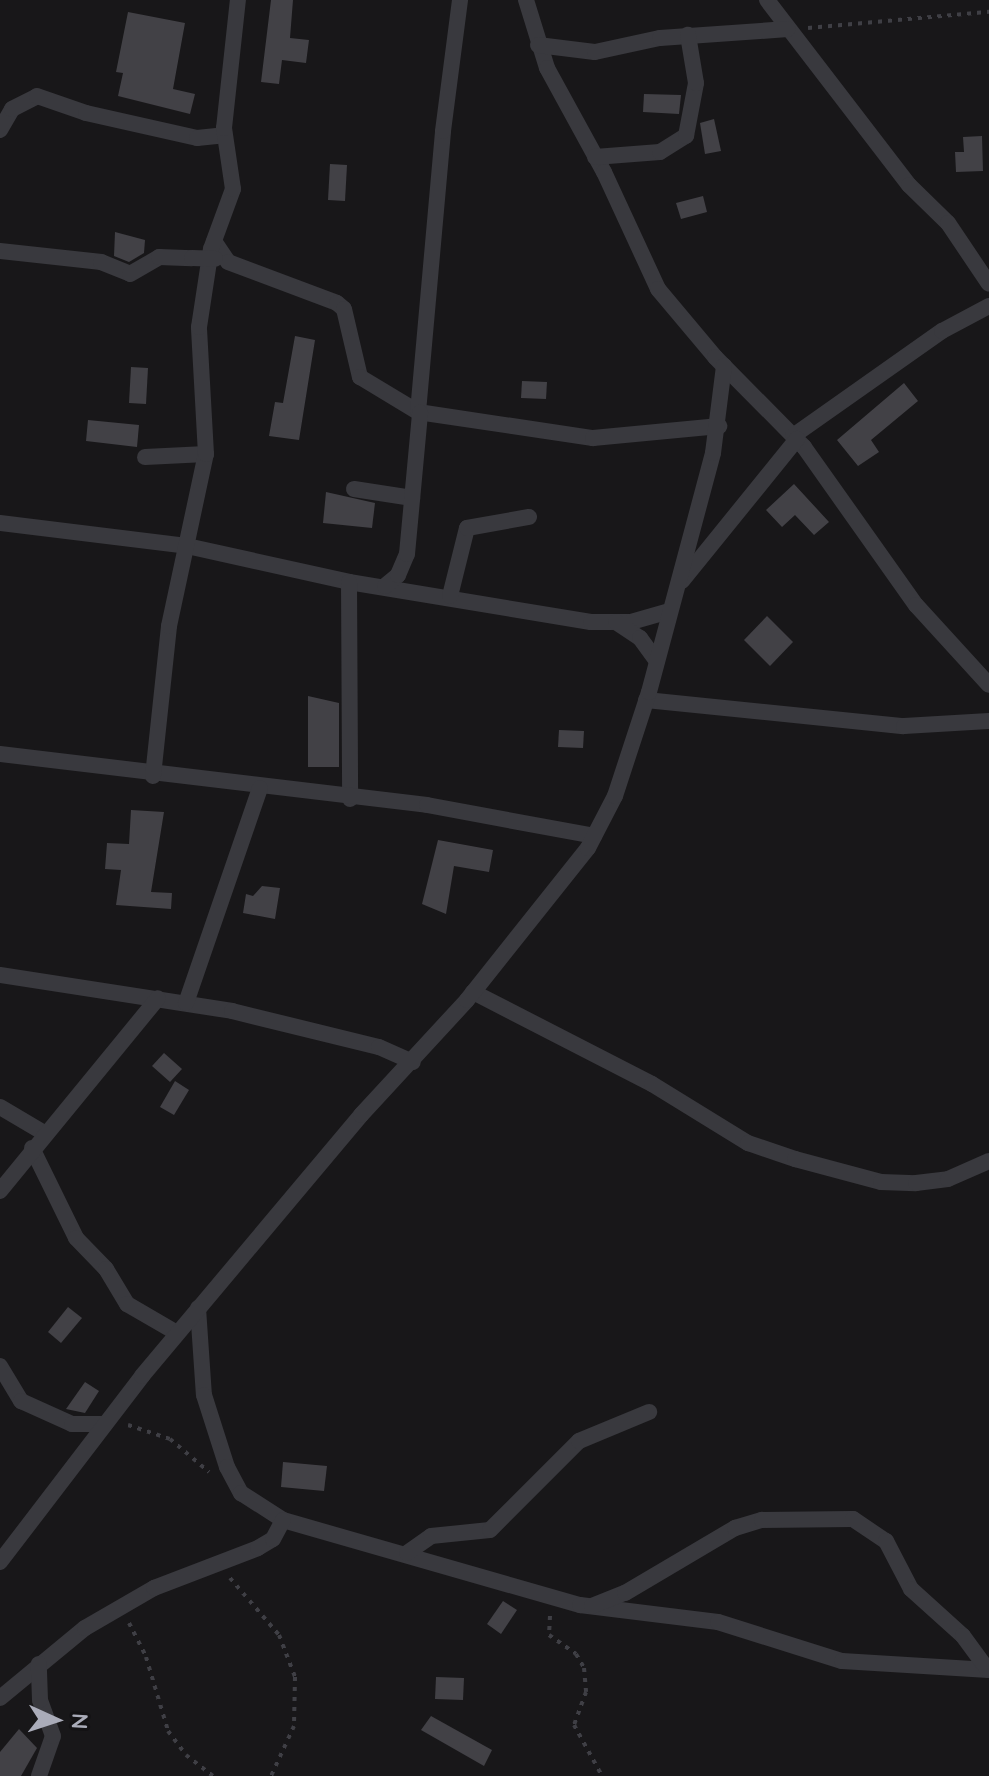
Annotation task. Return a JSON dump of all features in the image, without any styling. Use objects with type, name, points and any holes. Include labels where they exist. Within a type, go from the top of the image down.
[{"type":"street","points":[[153,776],[169,626],[206,454],[197,353],[213,240],[233,189],[226,143],[238,0]]},
{"type":"street","points":[[385,586],[398,575],[407,554],[441,144],[460,0]]},
{"type":"street","points":[[767,0],[909,185],[948,223],[989,284]]},
{"type":"street","points":[[526,2],[538,45],[658,289],[724,366],[795,438],[916,605],[989,685]]},
{"type":"street","points":[[538,45],[595,52],[688,35],[788,29]]},
{"type":"street","points":[[595,157],[660,152],[686,136],[696,83],[688,35]]},
{"type":"street","points":[[0,130],[12,109],[37,96],[86,113],[226,143]]},
{"type":"street","points":[[213,240],[228,262],[337,303],[344,309],[360,377],[419,412],[593,438],[719,426]]},
{"type":"street","points":[[0,251],[101,262],[130,274],[159,257],[215,259]]},
{"type":"street","points":[[676,587],[795,438],[942,331],[989,306]]},
{"type":"street","points":[[0,1562],[177,1333],[361,1115],[413,1062],[556,894],[594,836],[615,796],[646,700],[719,426],[724,366]]},
{"type":"street","points":[[145,457],[206,454]]},
{"type":"street","points":[[354,489],[412,498]]},
{"type":"street","points":[[450,596],[467,528],[529,517]]},
{"type":"street","points":[[0,523],[187,546],[349,582],[616,622],[669,611]]},
{"type":"street","points":[[349,582],[350,799]]},
{"type":"street","points":[[616,622],[640,638],[655,659]]},
{"type":"street","points":[[646,700],[904,726],[989,721]]},
{"type":"street","points":[[0,754],[153,776],[427,805],[594,836]]},
{"type":"street","points":[[186,1003],[260,788]]},
{"type":"street","points":[[0,975],[186,1003],[379,1047],[413,1062]]},
{"type":"street","points":[[473,992],[652,1084],[748,1143],[795,1159],[881,1182],[916,1183],[948,1179],[989,1161]]},
{"type":"street","points":[[0,1191],[44,1133],[158,998]]},
{"type":"street","points":[[0,1107],[44,1133]]},
{"type":"street","points":[[32,1148],[76,1238],[106,1269],[127,1304],[177,1333]]},
{"type":"street","points":[[198,1308],[204,1395],[215,1435],[241,1493],[283,1520],[342,1540],[407,1553],[553,1598],[591,1607],[718,1622],[842,1661],[989,1670]]},
{"type":"street","points":[[0,1366],[21,1401],[72,1424],[106,1422]]},
{"type":"street","points":[[407,1553],[431,1536],[490,1530],[579,1441],[649,1412]]},
{"type":"street","points":[[591,1607],[625,1593],[735,1528],[773,1519],[853,1519],[886,1541],[911,1589],[963,1636],[989,1670]]},
{"type":"street","points":[[0,1698],[39,1664],[120,1607],[273,1539],[283,1520]]},
{"type":"street","points":[[39,1664],[40,1700],[53,1736],[39,1776]]},
{"type":"path","points":[[788,29],[989,12]]},
{"type":"path","points":[[106,1422],[162,1435],[241,1493]]},
{"type":"path","points":[[217,1565],[279,1635],[295,1677],[294,1726],[271,1776]]},
{"type":"path","points":[[553,1598],[549,1635],[576,1654],[584,1668],[586,1692],[574,1725],[602,1776]]},
{"type":"path","points":[[120,1607],[142,1647],[168,1731],[186,1755],[213,1776]]},
{"type":"building","points":[[271,0],[293,0],[290,38],[309,40],[306,63],[282,60],[279,84],[261,82]]},
{"type":"building","points":[[128,12],[185,23],[173,89],[195,94],[190,114],[118,96],[123,73],[116,72]]},
{"type":"building","points":[[644,94],[681,95],[679,114],[643,112]]},
{"type":"building","points":[[714,119],[721,151],[705,154],[700,123]]},
{"type":"building","points":[[982,136],[983,171],[956,172],[955,152],[964,152],[963,137]]},
{"type":"building","points":[[330,164],[347,165],[345,201],[328,200]]},
{"type":"building","points":[[703,196],[707,212],[681,219],[676,203]]},
{"type":"building","points":[[115,232],[145,240],[144,253],[129,262],[114,256]]},
{"type":"building","points":[[295,336],[315,340],[299,440],[269,436],[275,402],[283,403]]},
{"type":"building","points":[[131,367],[148,368],[146,404],[129,403]]},
{"type":"building","points":[[522,381],[547,382],[546,399],[521,398]]},
{"type":"building","points":[[904,383],[918,401],[871,440],[879,452],[858,466],[837,440]]},
{"type":"building","points":[[88,420],[139,425],[137,447],[86,441]]},
{"type":"building","points":[[794,484],[829,522],[814,535],[795,515],[782,527],[766,510]]},
{"type":"building","points":[[326,492],[375,503],[372,528],[323,523]]},
{"type":"building","points":[[767,616],[793,642],[770,666],[744,640]]},
{"type":"building","points":[[308,696],[339,703],[339,767],[308,767]]},
{"type":"building","points":[[559,730],[584,731],[583,748],[558,747]]},
{"type":"building","points":[[131,810],[164,812],[151,892],[172,893],[171,909],[116,905],[121,870],[105,869],[107,843],[129,844]]},
{"type":"building","points":[[438,840],[493,850],[489,872],[454,866],[446,914],[422,904]]},
{"type":"building","points":[[262,886],[280,888],[275,919],[243,913],[246,894],[253,896]]},
{"type":"building","points":[[164,1053],[182,1069],[170,1082],[152,1066]]},
{"type":"building","points":[[175,1081],[189,1090],[174,1115],[160,1107]]},
{"type":"building","points":[[68,1307],[82,1318],[61,1343],[48,1332]]},
{"type":"building","points":[[85,1382],[99,1391],[85,1413],[66,1409]]},
{"type":"building","points":[[283,1462],[327,1466],[324,1491],[281,1487]]},
{"type":"building","points":[[503,1601],[517,1610],[501,1634],[487,1624]]},
{"type":"building","points":[[436,1677],[464,1678],[463,1700],[435,1699]]},
{"type":"building","points":[[431,1716],[492,1750],[484,1766],[421,1730]]},
{"type":"building","points":[[19,1729],[37,1748],[21,1776],[0,1776],[0,1752]]}]
